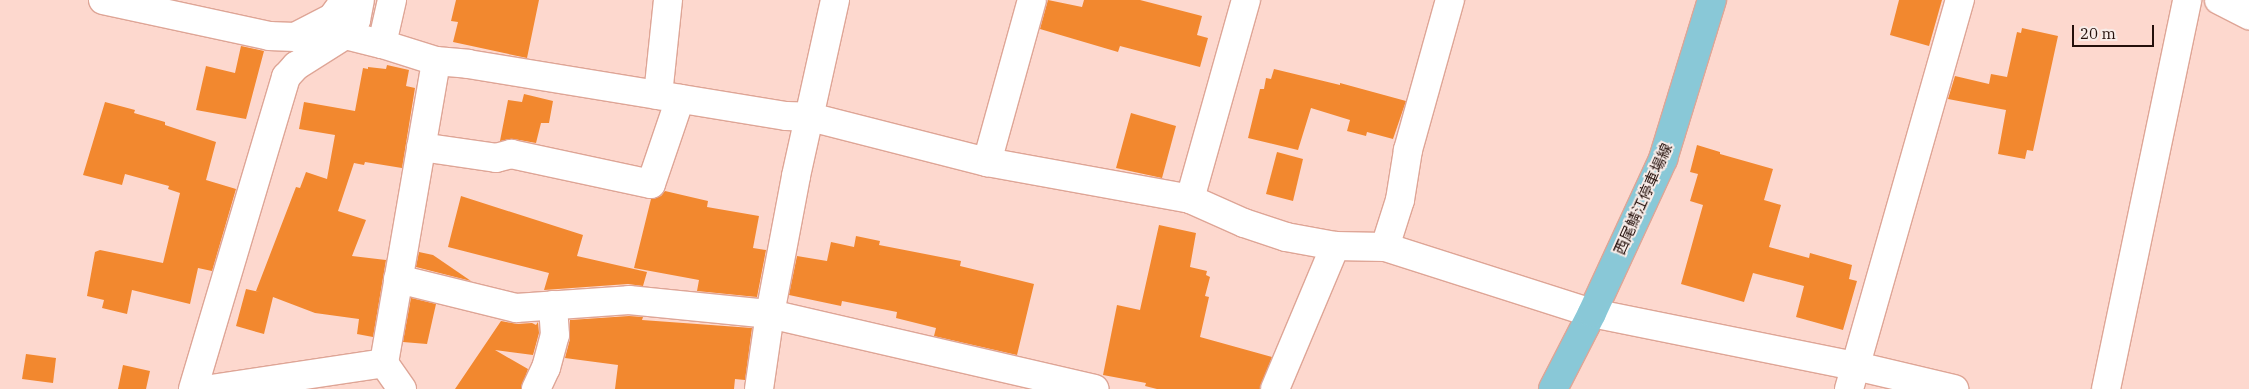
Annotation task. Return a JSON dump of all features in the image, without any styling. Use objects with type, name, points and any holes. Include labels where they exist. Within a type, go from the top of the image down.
[{"type":"main road","name":"西尾鯖江停車場線","points":[[1553,389],[1592,313],[1663,159],[1712,0]]},
{"type":"street","points":[[104,0],[269,36],[295,37],[332,18],[345,0]]},
{"type":"street","points":[[193,389],[286,77],[296,66],[345,35],[356,20],[360,0]]},
{"type":"street","points":[[382,44],[392,0]]},
{"type":"street","points":[[421,146],[496,158],[511,154],[651,184],[668,97],[668,0]]},
{"type":"street","points":[[759,389],[770,314],[796,176],[835,0]]},
{"type":"street","points":[[987,162],[1032,0]]},
{"type":"street","points":[[1190,199],[1246,0]]},
{"type":"street","points":[[1385,247],[1400,200],[1408,150],[1450,0]]},
{"type":"street","points":[[1852,377],[1960,0]]},
{"type":"street","points":[[2106,389],[2188,0]]},
{"type":"street","points":[[2219,0],[2249,15]]},
{"type":"street","points":[[345,35],[382,44],[436,61],[468,64],[786,116],[810,117],[987,162],[1190,199],[1244,223],[1286,237],[1335,246],[1385,247],[1592,313],[1852,377],[1954,389]]},
{"type":"street","points":[[402,389],[384,363],[436,61]]},
{"type":"street","points":[[1275,389],[1335,246]]},
{"type":"street","points":[[398,279],[516,308],[629,300],[770,314],[1051,384],[1094,389]]},
{"type":"street","points":[[536,389],[546,368],[555,335],[552,306]]},
{"type":"street","points":[[211,389],[384,363]]},
{"type":"building","points":[[456,0],[539,0],[527,58],[453,42],[458,22],[451,21]]},
{"type":"building","points":[[1048,0],[1082,7],[1084,0],[1140,0],[1202,16],[1197,35],[1208,38],[1200,67],[1120,46],[1118,52],[1040,29]]},
{"type":"building","points":[[1899,0],[1942,0],[1929,46],[1890,35]]},
{"type":"building","points":[[2022,28],[2058,36],[2033,151],[2027,150],[2025,159],[1998,154],[2006,110],[1948,99],[1955,76],[1989,84],[1991,74],[2007,77],[2017,32],[2021,33]]},
{"type":"building","points":[[241,46],[264,51],[246,119],[196,110],[206,66],[235,73]]},
{"type":"building","points":[[387,65],[409,70],[406,86],[415,88],[402,168],[365,162],[364,165],[354,163],[338,211],[366,220],[352,256],[386,260],[373,337],[357,334],[359,319],[315,313],[273,297],[264,334],[236,326],[246,289],[260,292],[256,291],[296,187],[300,188],[306,172],[327,179],[335,135],[299,129],[304,102],[355,111],[363,68],[386,69]]},
{"type":"building","points":[[1274,69],[1340,85],[1340,83],[1406,101],[1393,139],[1367,132],[1366,136],[1347,131],[1350,120],[1311,108],[1298,150],[1248,138],[1260,89],[1264,89],[1266,78],[1271,79]]},
{"type":"building","points":[[524,94],[553,101],[549,123],[541,123],[536,143],[514,139],[500,141],[508,100],[522,102]]},
{"type":"building","points":[[105,102],[135,110],[134,113],[165,122],[165,125],[216,142],[206,180],[236,189],[212,271],[198,268],[190,304],[132,290],[127,314],[102,308],[104,300],[87,296],[95,252],[100,250],[163,263],[180,193],[168,189],[169,186],[125,174],[122,185],[83,175]]},
{"type":"building","points":[[1131,113],[1176,126],[1162,178],[1116,168]]},
{"type":"building","points":[[1697,145],[1720,152],[1720,154],[1773,169],[1764,200],[1781,205],[1769,247],[1809,258],[1810,253],[1852,265],[1849,279],[1857,281],[1843,330],[1796,317],[1804,286],[1753,273],[1744,302],[1681,284],[1703,205],[1690,201],[1698,174],[1690,172]]},
{"type":"building","points":[[1277,152],[1303,159],[1293,201],[1266,194]]},
{"type":"building","points":[[665,191],[708,201],[707,207],[759,216],[753,248],[766,250],[757,297],[697,291],[699,280],[634,268],[651,199],[661,196]]},
{"type":"building","points":[[461,196],[583,235],[577,256],[647,272],[643,286],[628,284],[544,290],[549,273],[448,247]]},
{"type":"building","points":[[1159,225],[1196,233],[1190,267],[1207,271],[1206,275],[1210,277],[1205,296],[1209,297],[1200,337],[1272,357],[1260,389],[1157,389],[1145,386],[1146,383],[1103,375],[1117,305],[1140,310]]},
{"type":"building","points":[[856,236],[880,241],[879,245],[961,261],[960,266],[1034,284],[1017,355],[934,336],[936,328],[896,318],[897,312],[842,301],[841,306],[789,295],[797,256],[827,261],[831,242],[854,247]]},
{"type":"building","points":[[419,252],[433,255],[471,281],[416,267]]},
{"type":"building","points":[[411,298],[436,304],[427,344],[403,342]]},
{"type":"building","points":[[629,316],[643,317],[642,320],[752,328],[745,380],[735,379],[734,389],[615,389],[618,365],[565,358],[570,339],[570,320]]},
{"type":"building","points":[[501,321],[517,324],[532,323],[536,325],[538,322],[539,333],[533,355],[495,350],[528,369],[521,389],[455,389]]},
{"type":"building","points":[[26,354],[56,358],[53,383],[22,379]]},
{"type":"building","points":[[123,365],[150,371],[146,389],[118,389]]}]
